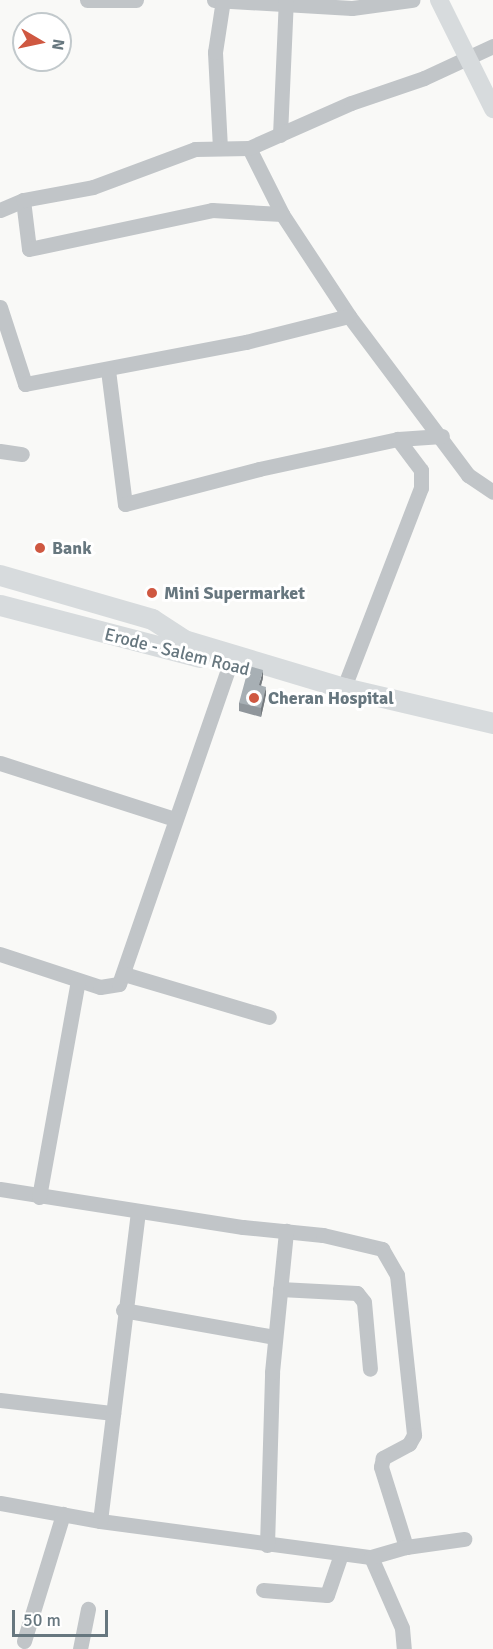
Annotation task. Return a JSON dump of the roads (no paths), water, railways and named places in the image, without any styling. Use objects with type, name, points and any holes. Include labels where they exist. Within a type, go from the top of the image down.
[{"type":"highway","name":"Erode - Salem Road","points":[[0,575],[152,619],[184,640],[232,660]]},
{"type":"highway","points":[[0,589],[184,640]]},
{"type":"highway","name":"Erode - Salem Road","points":[[0,605],[232,660],[493,733]]},
{"type":"highway","name":"Erode - Salem Road","points":[[343,692],[493,723]]},
{"type":"main road","points":[[439,0],[479,52],[493,109]]},
{"type":"main road","points":[[452,0],[493,83]]},
{"type":"street","points":[[87,0],[136,0]]},
{"type":"street","points":[[220,148],[215,52],[220,0],[286,2],[352,8],[412,0]]},
{"type":"street","points":[[280,135],[286,2]]},
{"type":"street","points":[[0,210],[23,201],[93,187],[195,149],[249,148],[351,103],[424,78],[479,52]]},
{"type":"street","points":[[249,148],[282,214],[349,316],[442,436],[468,475],[493,492]]},
{"type":"street","points":[[23,201],[29,249],[213,210],[282,214]]},
{"type":"street","points":[[0,307],[25,384],[246,342],[349,316]]},
{"type":"street","points":[[108,370],[125,504],[259,469],[398,439],[442,436]]},
{"type":"street","points":[[343,692],[421,488],[421,470],[398,439]]},
{"type":"street","points":[[0,451],[22,454]]},
{"type":"street","points":[[0,954],[78,981],[114,987],[124,974],[174,819],[232,660]]},
{"type":"street","points":[[0,763],[174,819]]},
{"type":"street","points":[[124,974],[268,1017]]},
{"type":"street","points":[[39,1197],[78,981]]},
{"type":"street","points":[[0,1189],[39,1197],[367,1243],[382,1249],[397,1275],[414,1435],[409,1444],[383,1458],[381,1467],[406,1547]]},
{"type":"street","points":[[100,1521],[114,1413],[123,1310],[138,1211]]},
{"type":"street","points":[[267,1545],[275,1337],[285,1231]]},
{"type":"street","points":[[280,1289],[357,1293],[364,1302],[370,1369]]},
{"type":"street","points":[[123,1310],[275,1337]]},
{"type":"street","points":[[0,1400],[114,1413]]},
{"type":"street","points":[[0,1503],[100,1521],[371,1557],[406,1547],[464,1539]]},
{"type":"street","points":[[24,1641],[63,1514]]},
{"type":"street","points":[[263,1590],[327,1594],[341,1554]]},
{"type":"street","points":[[371,1557],[398,1616],[404,1649]]},
{"type":"street","points":[[81,1649],[88,1609]]},
{"type":"place","name":"Bank","points":[[40,548]]},
{"type":"place","name":"Mini Supermarket","points":[[152,593]]},
{"type":"place","name":"Cheran Hospital","points":[[254,698]]}]
